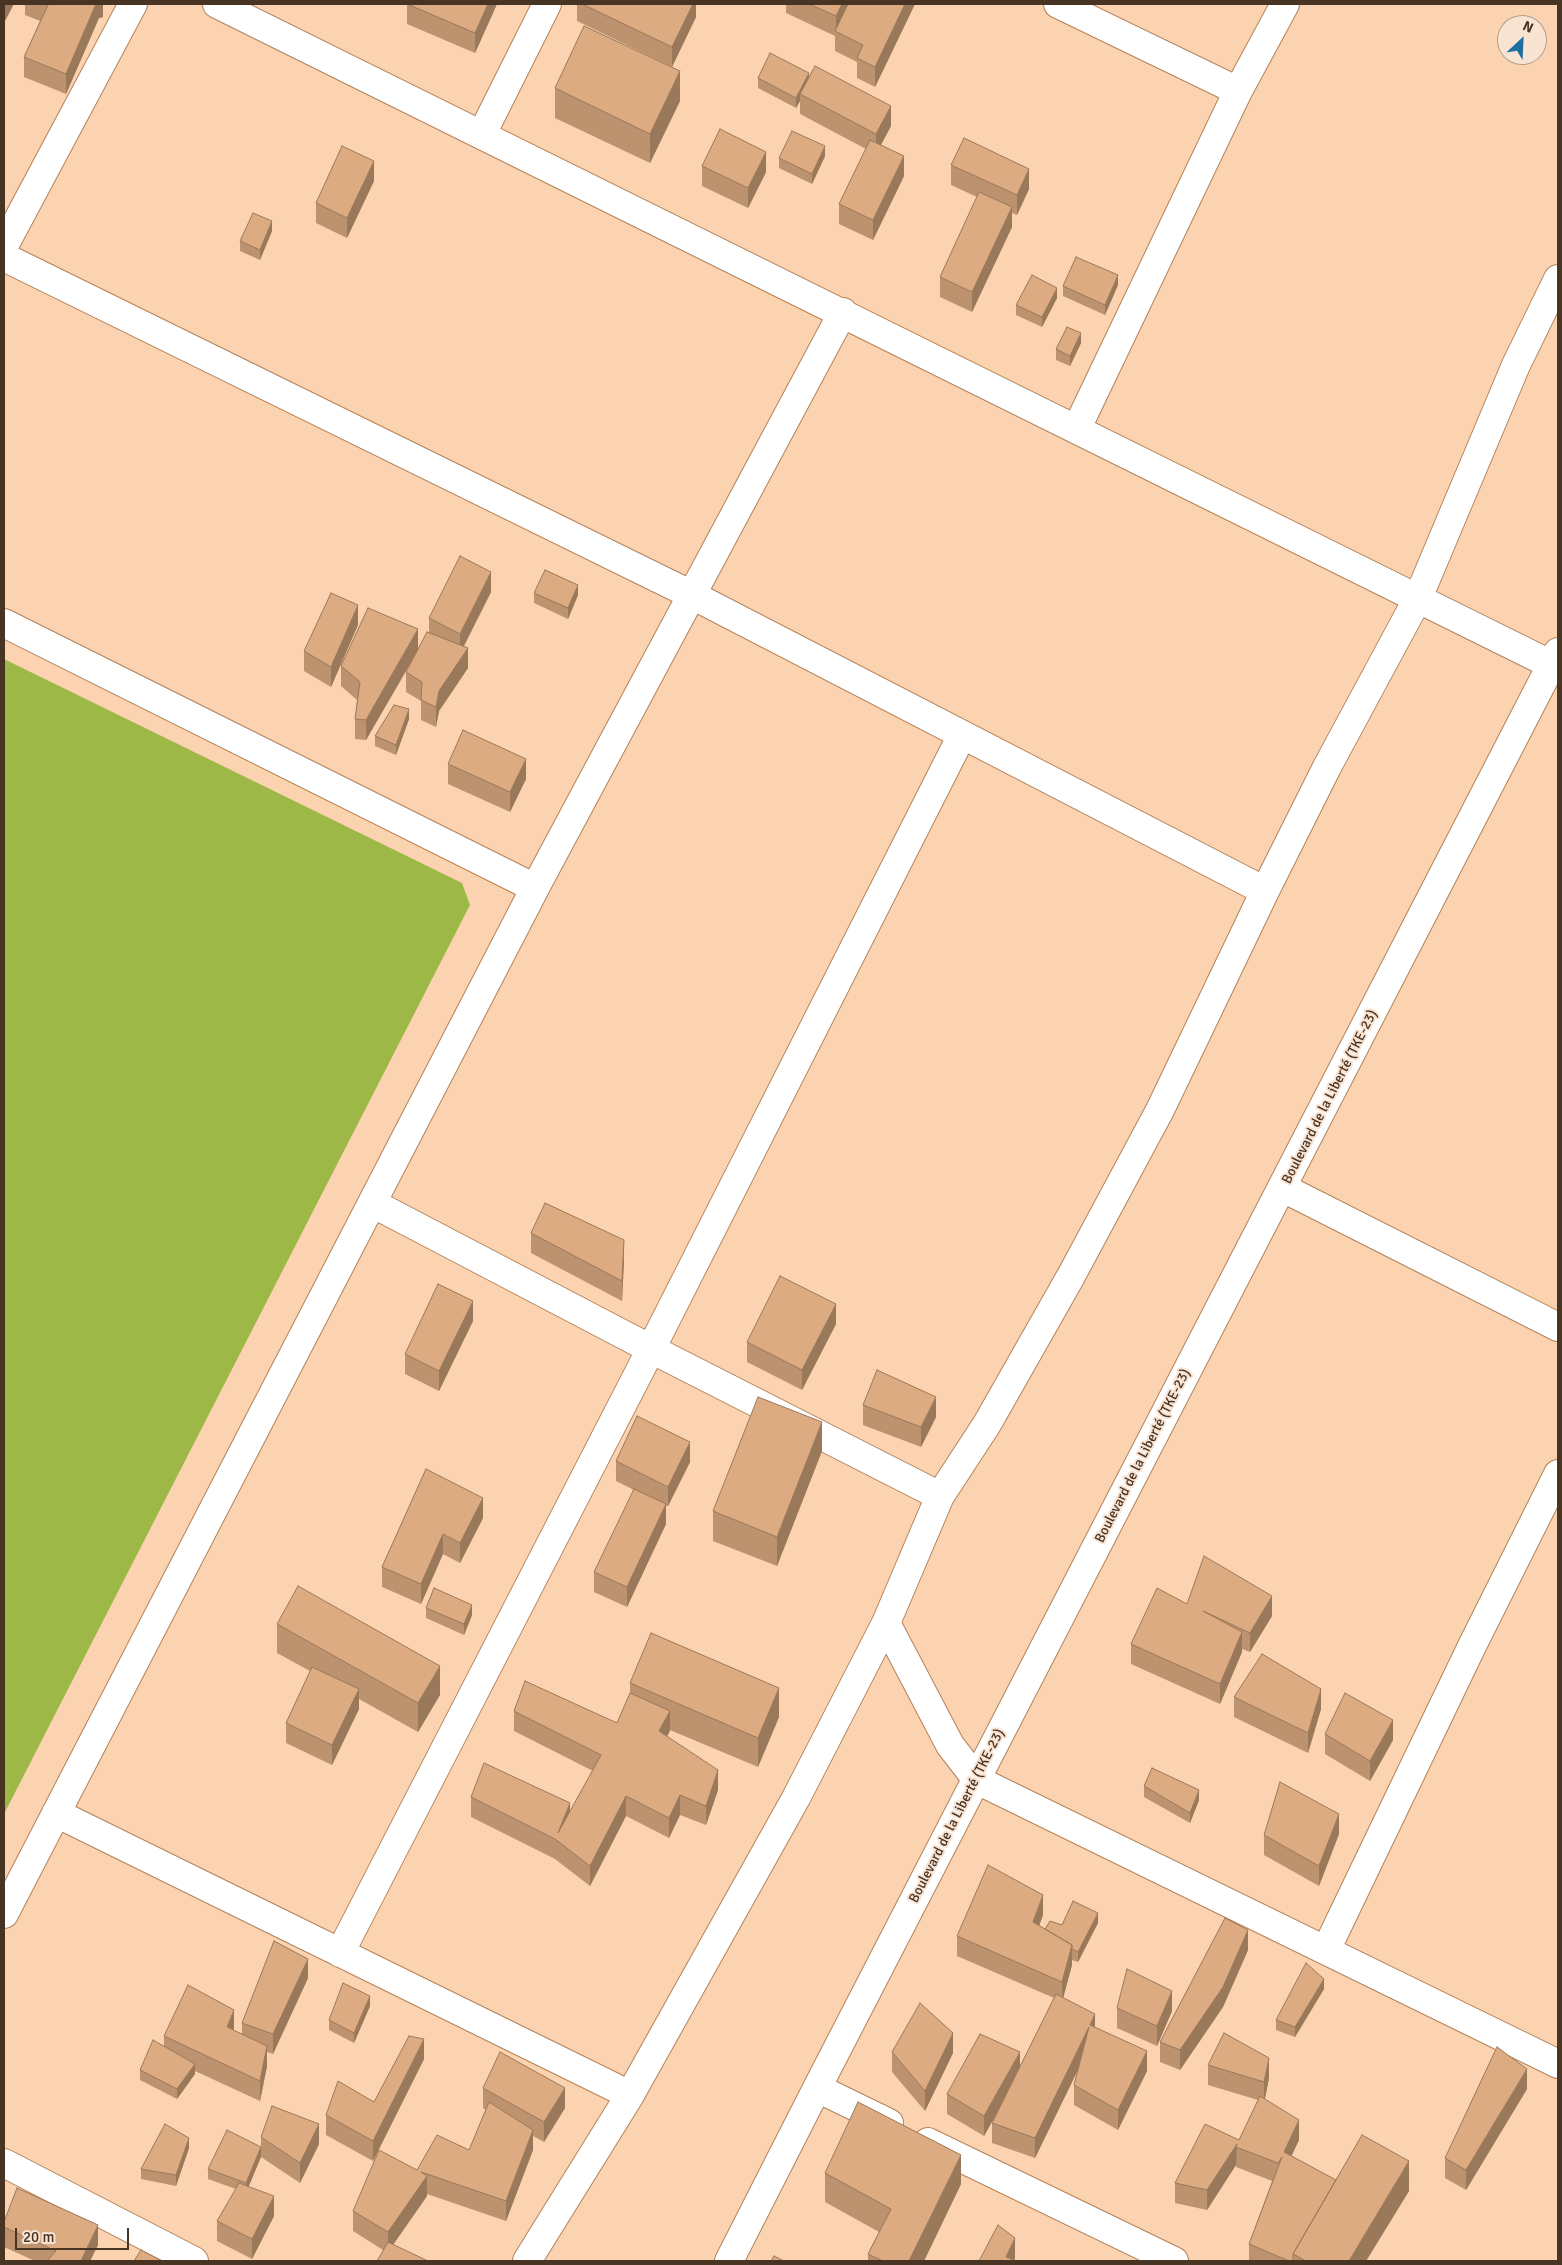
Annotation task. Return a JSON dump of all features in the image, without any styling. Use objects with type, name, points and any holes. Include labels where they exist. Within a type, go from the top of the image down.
[{"type":"street","points":[[4,246],[133,4]]},
{"type":"street","points":[[217,4],[1418,598],[1556,661]]},
{"type":"street","points":[[482,134],[547,4]]},
{"type":"street","points":[[1058,4],[1238,91]]},
{"type":"street","points":[[1077,428],[1238,91],[1285,4]]},
{"type":"street","points":[[4,257],[692,596],[1265,891]]},
{"type":"street","points":[[527,2261],[630,2094],[796,1798],[886,1623],[940,1496],[987,1424],[1076,1267],[1164,1101],[1327,767],[1418,598],[1516,365],[1558,279]]},
{"type":"street","points":[[4,1914],[535,888],[843,312]]},
{"type":"street","points":[[4,623],[535,888]]},
{"type":"street","name":"Boulevard de la Liberté (TKE-23)","points":[[729,2261],[1556,661]]},
{"type":"street","points":[[340,1953],[651,1349],[962,735]]},
{"type":"street","points":[[1282,1188],[1558,1327]]},
{"type":"street","points":[[372,1203],[651,1349],[940,1496]]},
{"type":"street","points":[[1326,1950],[1467,1656],[1558,1474]]},
{"type":"street","points":[[886,1623],[950,1745],[976,1780],[1558,2064]]},
{"type":"street","points":[[56,1813],[630,2094]]},
{"type":"street","points":[[817,2088],[1174,2261]]},
{"type":"street","points":[[4,2163],[194,2261]]},
{"type":"green space","points":[[4,659],[462,883],[470,905],[4,1814]]},
{"type":"building","points":[[46,4],[96,4],[66,74],[24,57],[48,5]]},
{"type":"building","points":[[407,4],[488,4],[475,33]]},
{"type":"building","points":[[582,4],[693,4],[672,47]]},
{"type":"building","points":[[809,4],[842,4],[836,16]]},
{"type":"building","points":[[848,4],[905,4],[875,67],[857,58],[863,45],[835,31]]},
{"type":"building","points":[[584,26],[680,71],[650,134],[555,88]]},
{"type":"building","points":[[770,53],[809,73],[796,98],[758,78]]},
{"type":"building","points":[[815,66],[891,106],[876,134],[800,94]]},
{"type":"building","points":[[720,129],[766,152],[748,188],[702,166]]},
{"type":"building","points":[[792,131],[825,146],[812,174],[779,158]]},
{"type":"building","points":[[964,138],[1029,169],[1017,195],[951,165]]},
{"type":"building","points":[[870,140],[904,156],[873,220],[839,204]]},
{"type":"building","points":[[342,146],[374,161],[347,218],[316,203]]},
{"type":"building","points":[[979,192],[1012,207],[972,292],[940,277]]},
{"type":"building","points":[[253,213],[272,221],[260,250],[240,241]]},
{"type":"building","points":[[1076,257],[1118,275],[1105,305],[1063,286]]},
{"type":"building","points":[[1032,275],[1057,288],[1042,317],[1016,305]]},
{"type":"building","points":[[1067,327],[1081,333],[1070,356],[1056,349]]},
{"type":"building","points":[[460,556],[491,572],[460,634],[429,618]]},
{"type":"building","points":[[545,570],[578,585],[568,608],[534,593]]},
{"type":"building","points":[[331,593],[358,605],[331,667],[304,651]]},
{"type":"building","points":[[368,608],[418,629],[366,720],[355,719],[360,682],[341,666]]},
{"type":"building","points":[[427,632],[468,648],[439,691],[436,707],[421,700],[422,682],[406,672]]},
{"type":"building","points":[[394,705],[409,709],[396,745],[375,736]]},
{"type":"building","points":[[463,730],[526,759],[510,792],[448,764]]},
{"type":"building","points":[[545,1203],[624,1240],[622,1281],[531,1233]]},
{"type":"building","points":[[780,1276],[836,1304],[802,1370],[747,1342]]},
{"type":"building","points":[[438,1284],[473,1301],[439,1371],[405,1354]]},
{"type":"building","points":[[877,1370],[936,1397],[921,1427],[863,1405]]},
{"type":"building","points":[[758,1397],[822,1422],[777,1537],[713,1511]]},
{"type":"building","points":[[637,1416],[690,1442],[668,1487],[616,1461]]},
{"type":"building","points":[[426,1469],[483,1498],[460,1543],[443,1534],[421,1584],[382,1567]]},
{"type":"building","points":[[634,1489],[666,1504],[627,1587],[594,1572]]},
{"type":"building","points":[[1204,1556],[1272,1596],[1250,1633],[1203,1611],[1242,1632],[1220,1684],[1131,1644],[1157,1588],[1187,1604]]},
{"type":"building","points":[[298,1586],[440,1666],[418,1703],[277,1624]]},
{"type":"building","points":[[434,1588],[472,1605],[464,1624],[426,1608]]},
{"type":"building","points":[[651,1633],[779,1688],[758,1738],[630,1683]]},
{"type":"building","points":[[1262,1654],[1321,1689],[1308,1733],[1234,1697]]},
{"type":"building","points":[[312,1667],[359,1689],[332,1745],[286,1723]]},
{"type":"building","points":[[525,1681],[617,1723],[630,1693],[670,1711],[659,1731],[718,1770],[706,1806],[680,1795],[669,1818],[626,1796],[590,1866],[555,1839],[471,1797],[484,1763],[570,1803],[558,1833],[601,1755],[514,1711]]},
{"type":"building","points":[[1345,1693],[1393,1720],[1370,1761],[1325,1734]]},
{"type":"building","points":[[1152,1768],[1199,1790],[1190,1813],[1144,1786]]},
{"type":"building","points":[[1280,1782],[1339,1814],[1319,1866],[1264,1835]]},
{"type":"building","points":[[988,1865],[1043,1895],[1033,1922],[1072,1945],[1062,1982],[957,1936]]},
{"type":"building","points":[[1073,1901],[1098,1913],[1078,1952],[1072,1949],[1072,1945],[1045,1929],[1050,1921],[1062,1925]]},
{"type":"building","points":[[1225,1918],[1248,1930],[1223,1987],[1180,2050],[1160,2042]]},
{"type":"building","points":[[274,1941],[308,1959],[273,2034],[242,2023]]},
{"type":"building","points":[[1306,1963],[1324,1979],[1295,2027],[1276,2020]]},
{"type":"building","points":[[1127,1969],[1172,1991],[1157,2026],[1117,2008]]},
{"type":"building","points":[[343,1983],[370,1996],[354,2033],[329,2020]]},
{"type":"building","points":[[188,1985],[234,2010],[227,2027],[267,2046],[260,2081],[164,2036]]},
{"type":"building","points":[[1056,1994],[1095,2014],[1090,2025],[1147,2051],[1118,2110],[1074,2085],[1089,2027],[1035,2138],[992,2123]]},
{"type":"building","points":[[920,2003],[953,2033],[925,2091],[892,2052]]},
{"type":"building","points":[[1224,2033],[1269,2058],[1264,2082],[1208,2065]]},
{"type":"building","points":[[980,2034],[1020,2052],[984,2116],[947,2094]]},
{"type":"building","points":[[409,2036],[424,2039],[373,2141],[326,2115],[338,2081],[374,2102]]},
{"type":"building","points":[[153,2040],[195,2064],[177,2089],[140,2070]]},
{"type":"building","points":[[1497,2047],[1527,2069],[1466,2170],[1445,2158]]},
{"type":"building","points":[[500,2052],[565,2088],[544,2122],[483,2088]]},
{"type":"building","points":[[1260,2096],[1299,2120],[1284,2152],[1336,2180],[1293,2254],[1293,2261],[1249,2244],[1282,2157],[1278,2163],[1236,2147],[1237,2144],[1207,2190],[1175,2183],[1205,2124],[1239,2140]]},
{"type":"building","points":[[489,2102],[533,2130],[506,2201],[421,2172],[427,2176],[388,2232],[353,2211],[379,2150],[417,2170],[437,2135],[469,2150]]},
{"type":"building","points":[[858,2102],[961,2155],[909,2261],[883,2261],[868,2254],[891,2209],[825,2173]]},
{"type":"building","points":[[272,2106],[319,2124],[300,2163],[261,2137]]},
{"type":"building","points":[[165,2124],[189,2138],[176,2175],[141,2169]]},
{"type":"building","points":[[227,2130],[261,2147],[246,2183],[208,2169]]},
{"type":"building","points":[[1362,2135],[1409,2161],[1349,2261],[1306,2261],[1293,2254]]},
{"type":"building","points":[[239,2183],[274,2196],[252,2239],[217,2221]]},
{"type":"building","points":[[17,2188],[98,2225],[81,2261],[47,2261],[56,2251],[4,2227],[4,2222]]},
{"type":"building","points":[[998,2225],[1015,2238],[1006,2257],[1017,2261],[979,2261]]},
{"type":"building","points":[[388,2242],[428,2261],[377,2261]]},
{"type":"building","points":[[141,2250],[162,2261],[134,2261]]},
{"type":"building","points":[[774,2256],[784,2261],[771,2261]]}]
